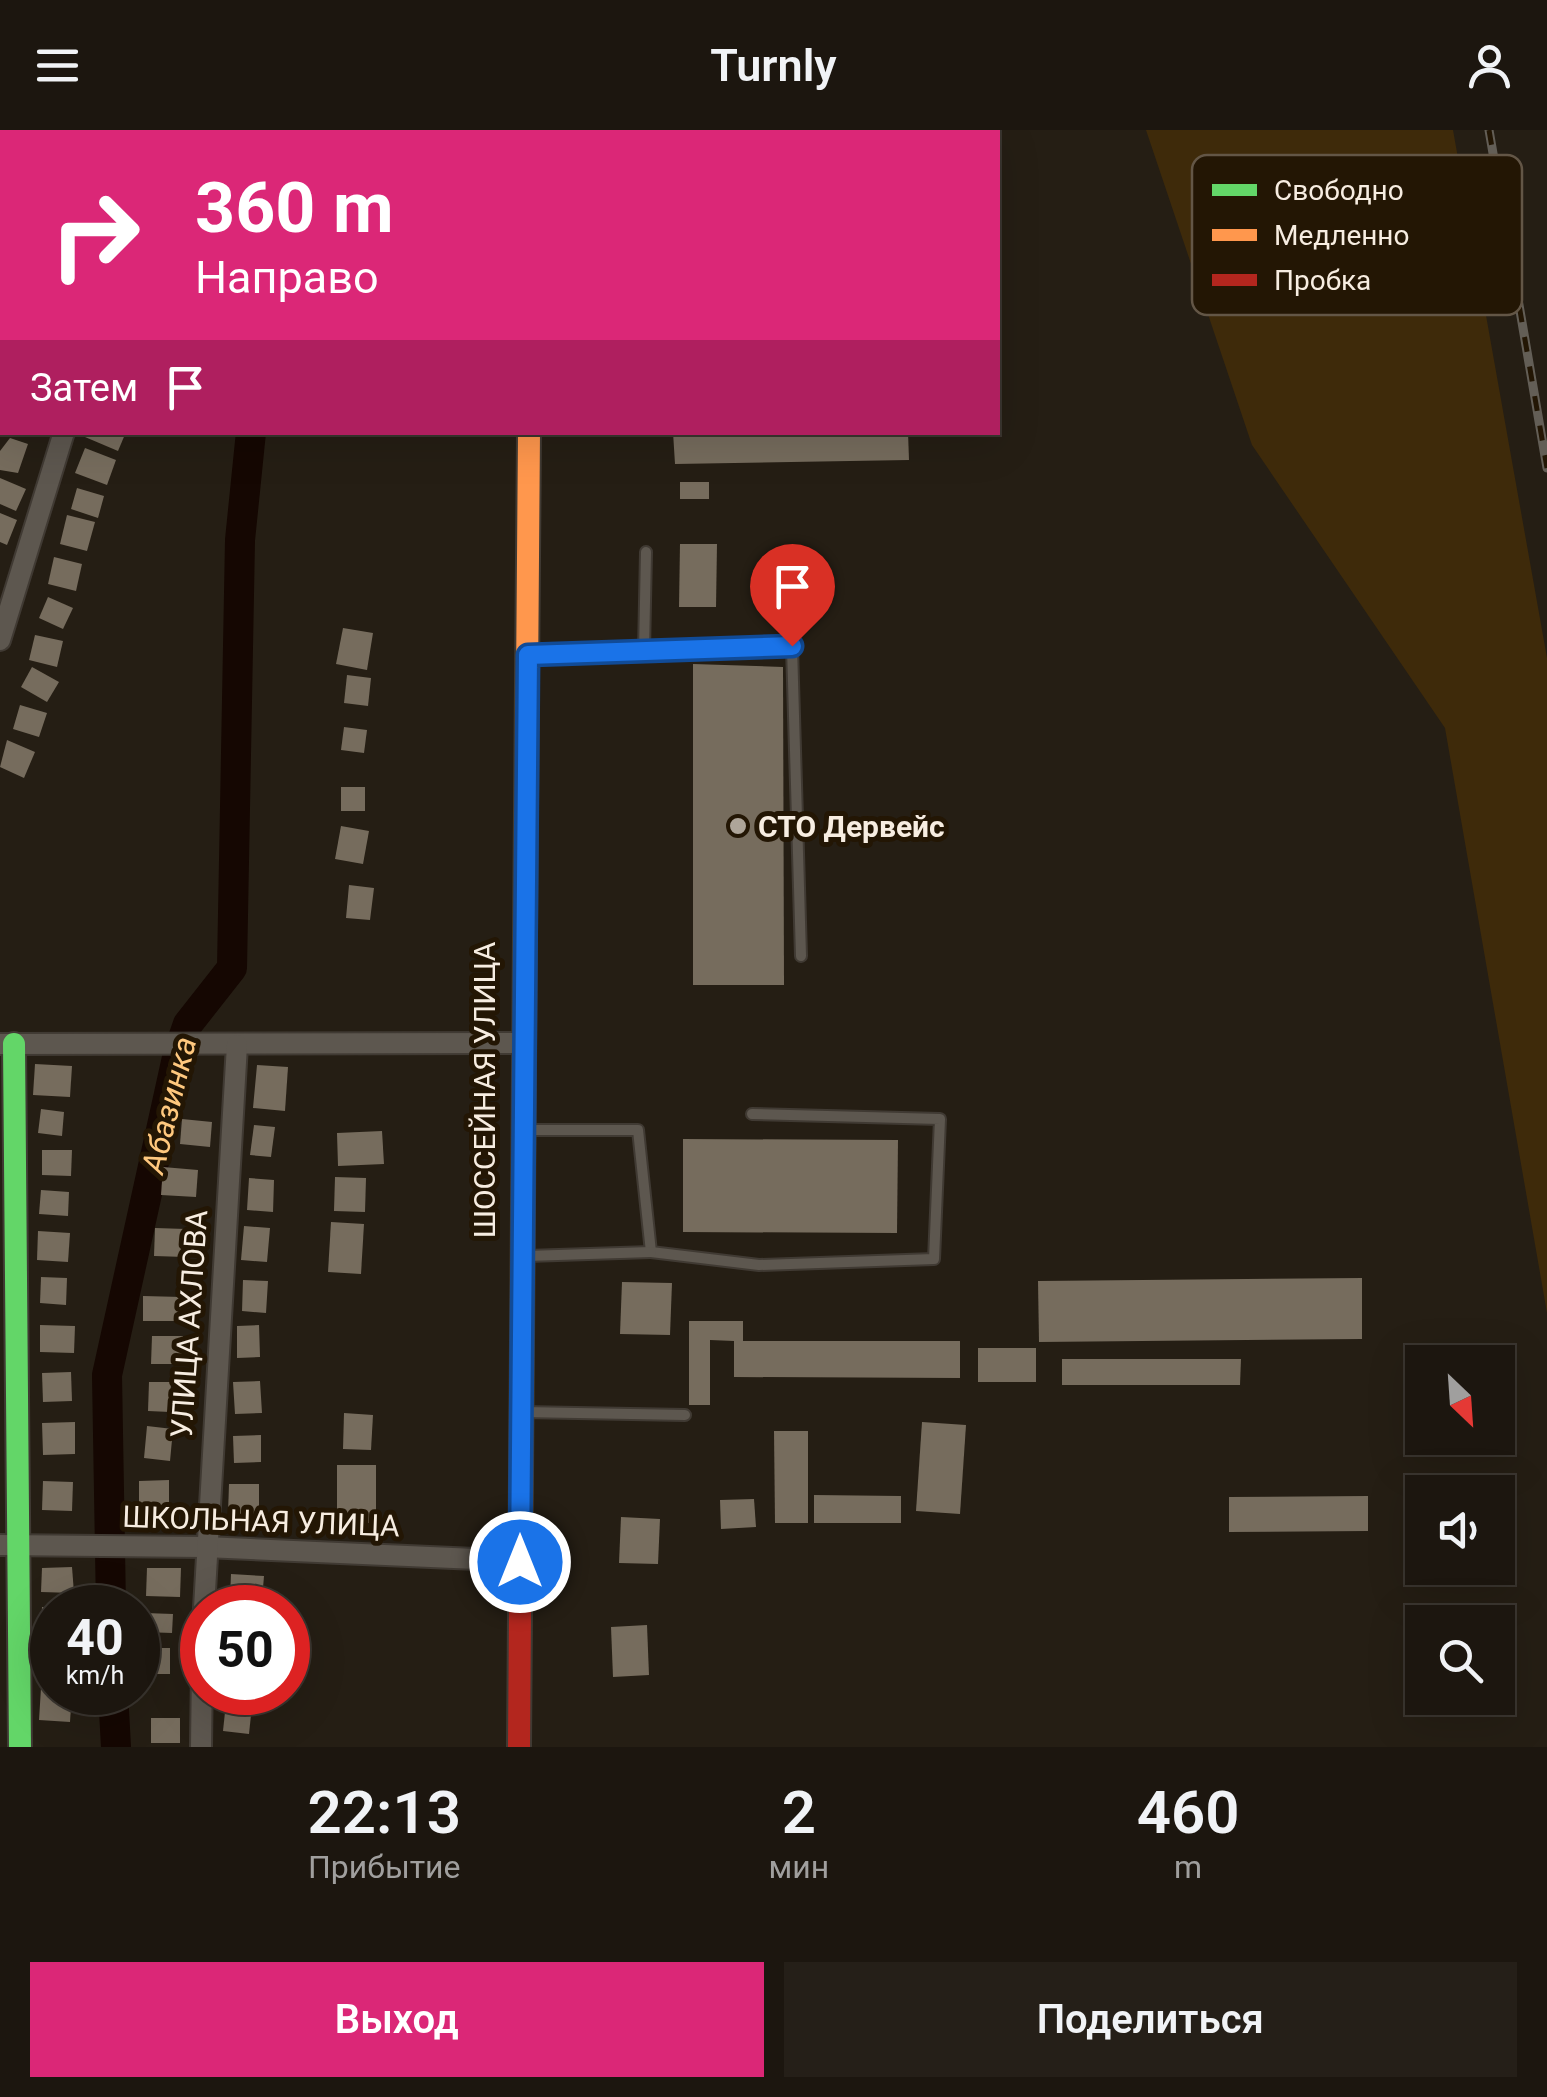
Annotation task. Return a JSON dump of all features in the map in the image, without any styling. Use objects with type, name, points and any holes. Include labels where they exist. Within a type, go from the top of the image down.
[{"type":"main road","name":"ШОССЕЙНАЯ УЛИЦА","points":[[517,435],[514,1043],[518,1747]]},
{"type":"main road","name":"ШОССЕЙНАЯ УЛИЦА","points":[[516,1411],[522,1257],[529,435]]},
{"type":"main road","points":[[7,1044],[9,1545],[20,1747]]},
{"type":"main road","name":"ШОССЕЙНАЯ УЛИЦА","points":[[510,1747],[516,1561]]},
{"type":"street","points":[[0,640],[63,435]]},
{"type":"street","points":[[7,1044],[514,1043]]},
{"type":"street","name":"УЛИЦА АХЛОВА","points":[[204,1585],[237,1045]]},
{"type":"street","name":"ШКОЛЬНАЯ УЛИЦА","points":[[9,1545],[205,1547],[516,1561]]},
{"type":"street","points":[[201,1715],[201,1747]]},
{"type":"lane","points":[[644,651],[646,552]]},
{"type":"lane","points":[[528,655],[792,646],[802,956]]},
{"type":"lane","points":[[522,1257],[651,1252],[759,1265],[934,1259],[940,1119],[752,1114]]},
{"type":"lane","points":[[523,1130],[638,1130],[651,1252]]},
{"type":"lane","points":[[516,1411],[685,1415]]},
{"type":"shaded area","points":[[1146,130],[1453,130],[1457,155],[1192,155],[1192,267]]},
{"type":"shaded area","points":[[1208,315],[1486,315],[1547,658],[1547,1313],[1445,728],[1252,445]]},
{"type":"building","points":[[86,435],[125,435],[118,451]]},
{"type":"building","points":[[673,435],[908,435],[909,460],[675,464]]},
{"type":"building","points":[[10,438],[28,444],[18,473],[0,470],[0,451]]},
{"type":"building","points":[[85,448],[116,460],[107,485],[75,473]]},
{"type":"building","points":[[0,478],[26,489],[16,511],[0,504]]},
{"type":"building","points":[[680,482],[709,482],[709,499],[680,499]]},
{"type":"building","points":[[77,488],[104,496],[98,518],[71,509]]},
{"type":"building","points":[[0,513],[17,520],[7,545],[0,542]]},
{"type":"building","points":[[67,515],[95,522],[87,551],[60,544]]},
{"type":"building","points":[[680,544],[717,544],[716,607],[679,607]]},
{"type":"building","points":[[54,557],[82,564],[76,591],[48,584]]},
{"type":"building","points":[[48,597],[73,608],[63,629],[39,618]]},
{"type":"building","points":[[343,628],[373,633],[367,670],[336,664]]},
{"type":"building","points":[[35,635],[63,641],[57,667],[29,660]]},
{"type":"building","name":"СТО Дервейс","points":[[693,664],[783,667],[784,985],[693,985]]},
{"type":"building","points":[[32,667],[59,682],[47,702],[21,687]]},
{"type":"building","points":[[347,675],[371,678],[368,706],[344,703]]},
{"type":"building","points":[[20,705],[47,713],[39,737],[13,729]]},
{"type":"building","points":[[344,727],[367,730],[364,753],[341,750]]},
{"type":"building","points":[[7,740],[35,752],[24,778],[0,767]]},
{"type":"building","points":[[341,787],[365,787],[365,811],[341,811]]},
{"type":"building","points":[[341,826],[369,831],[363,864],[335,859]]},
{"type":"building","points":[[349,885],[374,888],[370,920],[346,918]]},
{"type":"building","points":[[35,1064],[72,1066],[70,1097],[33,1095]]},
{"type":"building","points":[[257,1065],[288,1067],[285,1111],[253,1108]]},
{"type":"building","points":[[41,1109],[64,1112],[62,1136],[38,1133]]},
{"type":"building","points":[[182,1119],[212,1122],[210,1147],[180,1144]]},
{"type":"building","points":[[254,1125],[275,1127],[271,1157],[250,1155]]},
{"type":"building","points":[[382,1131],[384,1164],[338,1166],[337,1133]]},
{"type":"building","points":[[683,1139],[898,1140],[897,1233],[683,1232]]},
{"type":"building","points":[[42,1150],[72,1150],[71,1176],[42,1175]]},
{"type":"building","points":[[163,1167],[198,1170],[196,1197],[161,1195]]},
{"type":"building","points":[[335,1177],[366,1178],[365,1212],[334,1211]]},
{"type":"building","points":[[249,1178],[274,1180],[273,1212],[247,1210]]},
{"type":"building","points":[[41,1190],[69,1192],[68,1216],[39,1214]]},
{"type":"building","points":[[331,1222],[364,1224],[361,1274],[328,1272]]},
{"type":"building","points":[[244,1226],[270,1228],[267,1262],[241,1260]]},
{"type":"building","points":[[155,1228],[186,1229],[185,1257],[154,1256]]},
{"type":"building","points":[[38,1231],[70,1233],[68,1262],[37,1260]]},
{"type":"building","points":[[41,1277],[67,1278],[66,1305],[40,1303]]},
{"type":"building","points":[[1362,1278],[1362,1339],[1039,1342],[1038,1281]]},
{"type":"building","points":[[243,1280],[268,1281],[266,1313],[242,1311]]},
{"type":"building","points":[[622,1282],[672,1283],[670,1335],[620,1334]]},
{"type":"building","points":[[143,1296],[182,1297],[182,1321],[143,1321]]},
{"type":"building","points":[[689,1321],[743,1321],[743,1341],[960,1341],[960,1378],[734,1377],[734,1341],[710,1340],[710,1405],[689,1405]]},
{"type":"building","points":[[40,1325],[75,1326],[74,1353],[40,1352]]},
{"type":"building","points":[[259,1325],[260,1357],[237,1358],[237,1326]]},
{"type":"building","points":[[152,1336],[183,1336],[183,1364],[151,1364]]},
{"type":"building","points":[[978,1348],[1036,1348],[1036,1382],[978,1382]]},
{"type":"building","points":[[1062,1359],[1241,1359],[1240,1385],[1062,1385]]},
{"type":"building","points":[[71,1372],[72,1401],[43,1402],[42,1373]]},
{"type":"building","points":[[260,1381],[262,1413],[235,1414],[233,1382]]},
{"type":"building","points":[[149,1382],[171,1382],[170,1412],[148,1411]]},
{"type":"building","points":[[344,1413],[373,1415],[371,1450],[343,1449]]},
{"type":"building","points":[[75,1422],[75,1454],[43,1455],[42,1423]]},
{"type":"building","points":[[922,1422],[966,1425],[960,1514],[916,1511]]},
{"type":"building","points":[[147,1426],[173,1429],[170,1461],[144,1458]]},
{"type":"building","points":[[774,1431],[808,1431],[808,1523],[775,1523]]},
{"type":"building","points":[[261,1435],[261,1462],[234,1463],[233,1436]]},
{"type":"building","points":[[337,1465],[376,1465],[376,1523],[337,1523]]},
{"type":"building","points":[[169,1480],[169,1514],[139,1515],[139,1481]]},
{"type":"building","points":[[43,1481],[73,1482],[72,1511],[42,1510]]},
{"type":"building","points":[[229,1484],[259,1484],[259,1515],[228,1514]]},
{"type":"building","points":[[814,1495],[901,1496],[901,1523],[814,1523]]},
{"type":"building","points":[[1368,1496],[1368,1531],[1229,1532],[1229,1497]]},
{"type":"building","points":[[754,1499],[756,1527],[721,1529],[720,1500]]},
{"type":"building","points":[[621,1517],[660,1519],[658,1564],[619,1563]]},
{"type":"building","points":[[72,1567],[73,1585],[41,1585],[42,1568]]},
{"type":"building","points":[[147,1568],[181,1568],[180,1597],[160,1596],[160,1585],[146,1585]]},
{"type":"building","points":[[231,1574],[264,1576],[263,1585],[231,1585]]},
{"type":"building","points":[[160,1614],[173,1614],[172,1633],[160,1633]]},
{"type":"building","points":[[647,1625],[649,1675],[613,1677],[611,1627]]},
{"type":"building","points":[[160,1648],[170,1648],[170,1674],[160,1674]]},
{"type":"building","points":[[39,1715],[70,1715],[70,1722],[39,1720]]},
{"type":"building","points":[[225,1715],[251,1715],[249,1734],[223,1731]]},
{"type":"building","points":[[151,1718],[180,1718],[180,1743],[151,1743]]},
{"type":"waterway","name":"Абазинка","points":[[111,1585],[107,1375],[178,1053],[188,1024],[232,968],[240,540],[251,435]]},
{"type":"waterway","name":"Абазинка","points":[[114,1715],[116,1747]]},
{"type":"railway","points":[[1489,130],[1493,155]]},
{"type":"railway","points":[[1521,315],[1547,468]]},
{"type":"traffic: fast","points":[[14,1044],[20,1747]]},
{"type":"traffic: slow","points":[[525,935],[529,435]]},
{"type":"traffic: jam","points":[[519,1747],[525,935]]},
{"type":"place","name":"СТО Дервейс","points":[[738,826]]},
{"type":"route","points":[[520,1562],[528,655],[792,646]]}]
